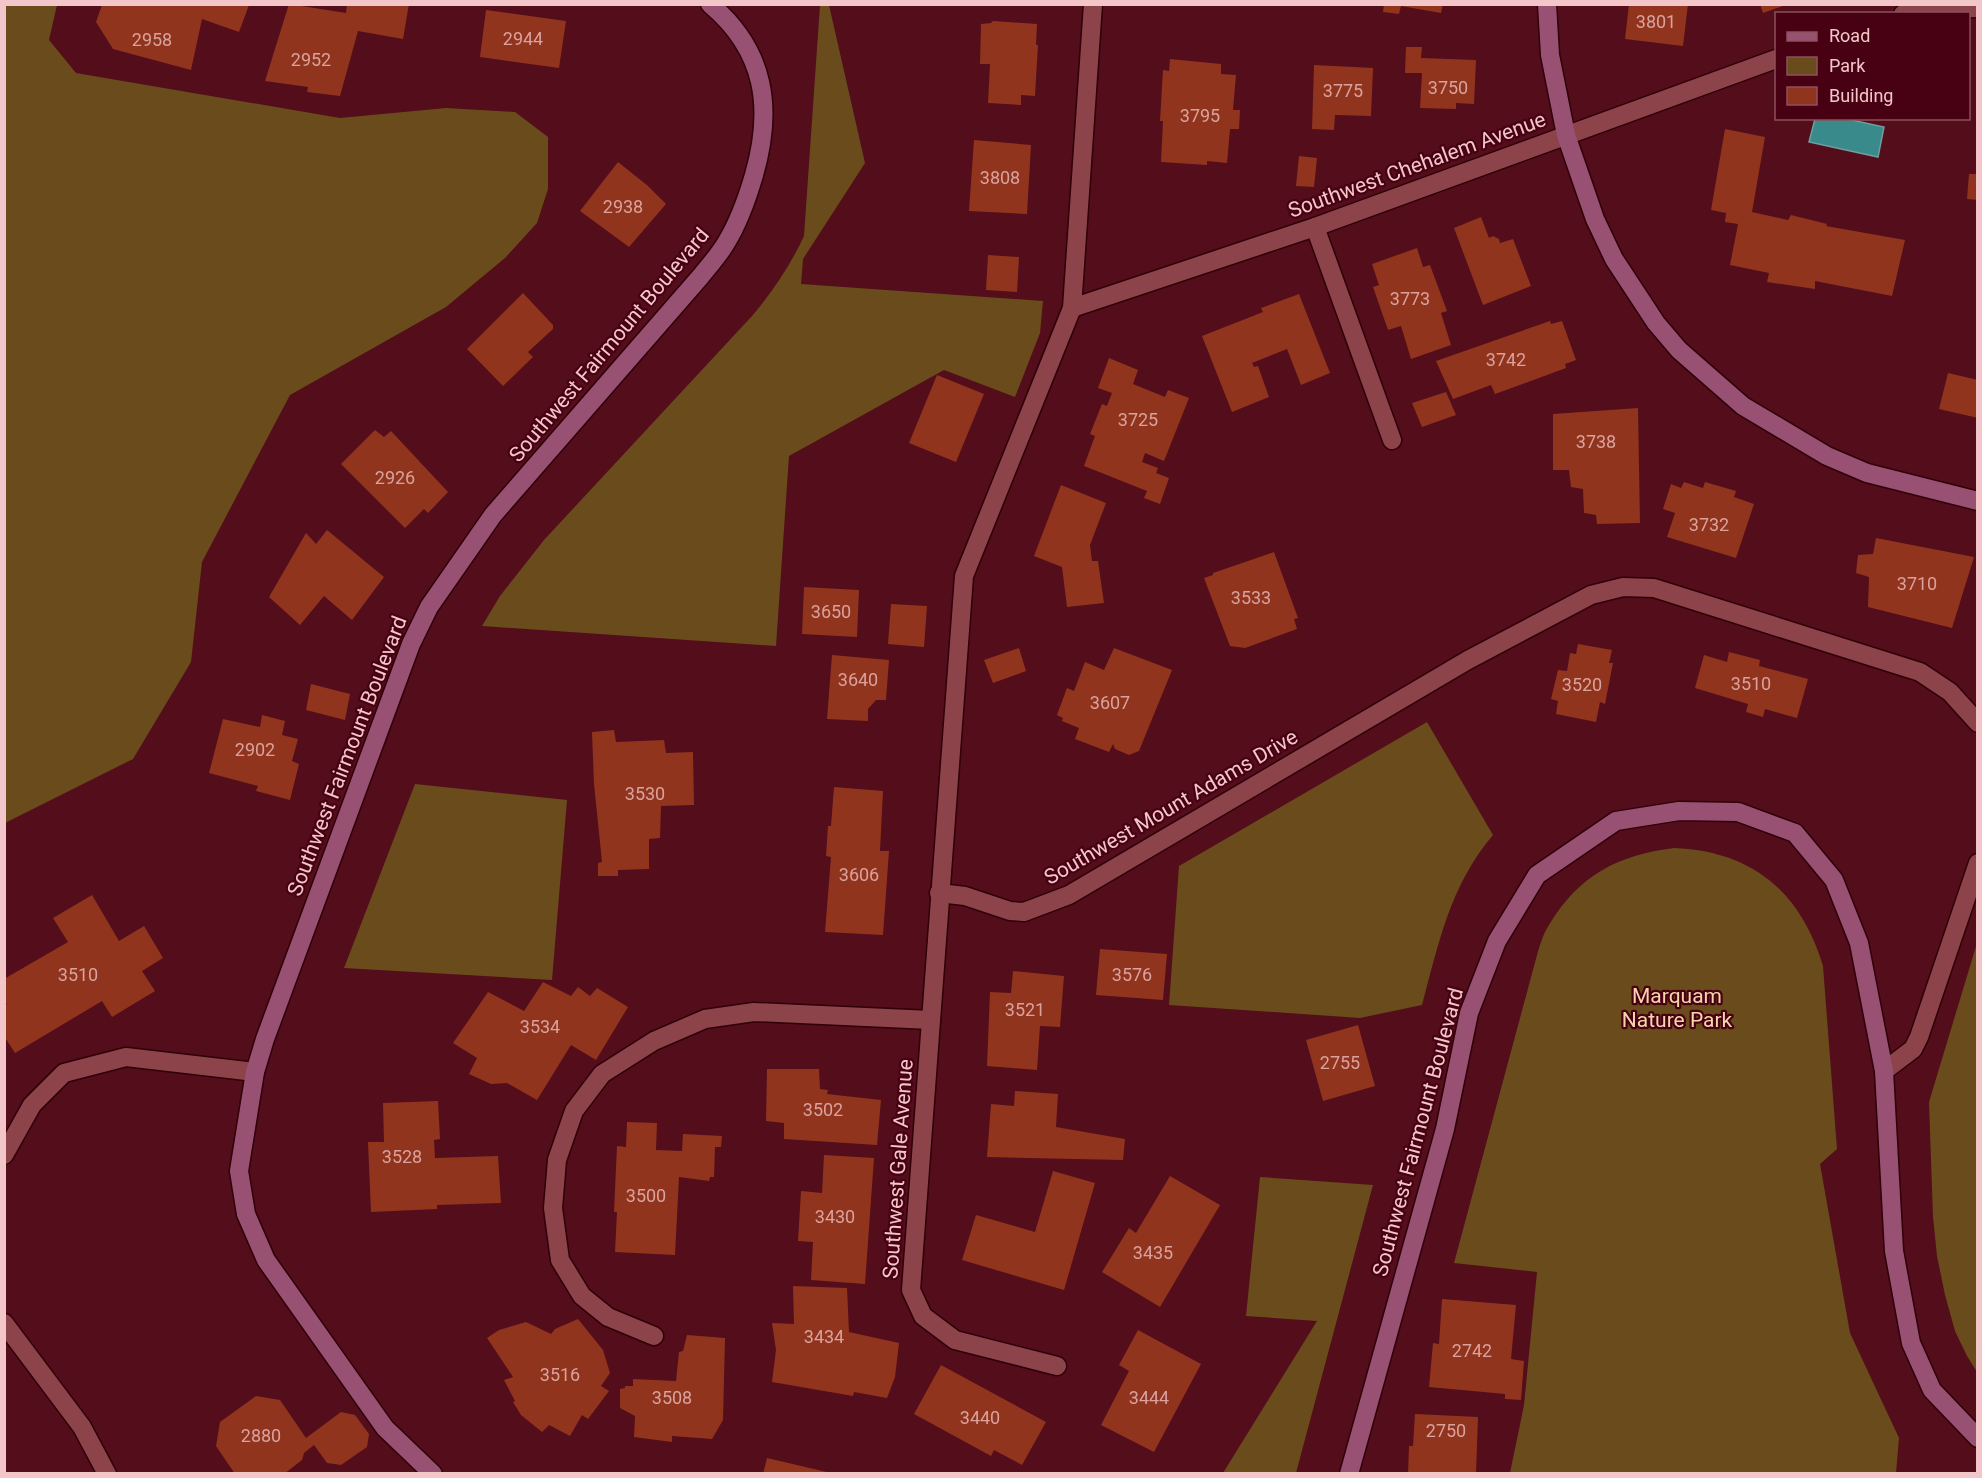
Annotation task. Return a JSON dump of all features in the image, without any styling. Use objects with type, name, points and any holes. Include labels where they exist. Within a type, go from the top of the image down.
[{"type":"street","name":"Southwest Fairmount Boulevard","points":[[433,1473],[386,1428],[266,1260],[246,1214],[239,1171],[255,1072],[265,1039],[411,644],[429,607],[493,515],[701,276],[726,243],[746,205],[759,159],[765,115],[763,92],[746,45],[710,4]]},
{"type":"street","points":[[939,893],[964,576],[1072,308],[1093,4]]},
{"type":"street","points":[[1547,4],[1550,55],[1566,135],[1595,219],[1614,259],[1656,323],[1679,350],[1743,406],[1827,456],[1868,473],[1977,501]]},
{"type":"street","points":[[1911,12],[1924,9],[1977,8]]},
{"type":"street","name":"Southwest Chehalem Avenue","points":[[1072,308],[1315,227],[1775,59]]},
{"type":"street","points":[[1315,227],[1392,440]]},
{"type":"street","name":"Southwest Mount Adams Drive","points":[[939,893],[965,896],[1010,911],[1024,912],[1069,895],[1468,660],[1591,595],[1623,587],[1654,588],[1920,672],[1950,692],[1977,723]]},
{"type":"street","name":"Southwest Fairmount Boulevard","points":[[1349,1473],[1445,1129],[1469,1013],[1497,941],[1537,875],[1616,821],[1679,811],[1738,812],[1795,833],[1834,880],[1859,943],[1884,1071],[1894,1251],[1911,1343],[1932,1390],[1977,1438]]},
{"type":"street","points":[[1884,1071],[1913,1049],[1919,1037],[1977,863]]},
{"type":"street","name":"Southwest Gale Avenue","points":[[939,893],[911,1290],[923,1316],[955,1340],[1057,1366]]},
{"type":"street","points":[[654,1336],[608,1317],[582,1296],[560,1260],[553,1208],[557,1160],[574,1112],[602,1074],[654,1041],[705,1019],[754,1012],[931,1020]]},
{"type":"street","points":[[4,1155],[32,1106],[64,1073],[126,1057],[255,1072]]},
{"type":"street","points":[[4,1323],[82,1427],[107,1473]]},
{"type":"green space","points":[[5,4],[57,5],[49,40],[76,73],[340,118],[446,108],[515,112],[548,137],[548,189],[537,223],[505,258],[446,307],[290,395],[202,562],[191,662],[133,759],[5,823]]},
{"type":"green space","points":[[820,5],[829,5],[865,163],[803,259],[801,284],[1043,301],[1040,333],[1015,397],[944,370],[789,456],[776,646],[482,626],[500,596],[544,540],[752,316],[774,288],[793,258],[804,236]]},
{"type":"green space","points":[[1427,722],[1493,835],[1478,854],[1456,895],[1441,937],[1422,1005],[1360,1018],[1169,1005],[1179,866]]},
{"type":"green space","points":[[415,784],[567,800],[552,980],[344,968]]},
{"type":"green space","name":"Marquam Nature Park","points":[[1674,848],[1727,857],[1750,867],[1770,880],[1787,897],[1801,917],[1823,966],[1837,1149],[1820,1164],[1850,1333],[1899,1438],[1896,1473],[1510,1473],[1524,1405],[1537,1272],[1454,1263],[1537,955],[1547,928],[1573,893],[1602,870],[1635,856]]},
{"type":"green space","points":[[1977,943],[1977,1372],[1955,1331],[1937,1256],[1933,1217],[1929,1102]]},
{"type":"green space","points":[[1260,1177],[1373,1185],[1296,1473],[1223,1473],[1317,1321],[1246,1316]]},
{"type":"water","points":[[1815,120],[1852,120],[1884,127],[1878,157],[1809,142]]},
{"type":"building","points":[[289,4],[346,13],[347,4],[409,4],[403,39],[358,31],[340,96],[307,92],[308,87],[265,81]]},
{"type":"building","points":[[1384,4],[1443,4],[1441,13],[1401,6],[1399,14],[1383,12]]},
{"type":"building","points":[[1629,4],[1688,4],[1683,46],[1625,39]]},
{"type":"building","points":[[1760,4],[1786,4],[1786,5],[1763,13]]},
{"type":"building","points":[[102,5],[249,5],[239,32],[202,19],[191,70],[113,49],[96,22]]},
{"type":"building","points":[[486,10],[566,21],[559,68],[480,57]]},
{"type":"building","points":[[993,21],[1037,24],[1035,96],[1021,95],[1021,105],[988,103],[990,64],[980,64],[981,24]]},
{"type":"building","points":[[1406,47],[1422,47],[1421,58],[1476,60],[1474,104],[1456,103],[1456,109],[1420,108],[1422,73],[1405,73]]},
{"type":"building","points":[[1170,59],[1221,64],[1221,74],[1236,75],[1233,110],[1240,110],[1239,129],[1230,129],[1227,163],[1207,161],[1207,165],[1161,162],[1163,121],[1160,121],[1163,70],[1169,71]]},
{"type":"building","points":[[1314,65],[1373,68],[1371,116],[1335,115],[1334,130],[1312,129]]},
{"type":"building","points":[[1725,129],[1765,137],[1752,212],[1788,220],[1791,215],[1827,224],[1826,226],[1905,240],[1892,296],[1815,281],[1815,289],[1767,282],[1769,273],[1730,265],[1738,224],[1725,222],[1726,213],[1711,210]]},
{"type":"building","points":[[974,140],[1031,145],[1027,214],[969,211]]},
{"type":"building","points":[[1299,156],[1317,158],[1314,187],[1296,186]]},
{"type":"building","points":[[618,162],[666,204],[629,247],[580,211]]},
{"type":"building","points":[[1969,174],[1978,174],[1978,200],[1967,199]]},
{"type":"building","points":[[1481,217],[1489,238],[1493,236],[1499,239],[1500,243],[1513,239],[1531,286],[1483,305],[1454,228]]},
{"type":"building","points":[[1417,248],[1423,267],[1430,265],[1447,311],[1441,313],[1451,345],[1411,359],[1401,326],[1388,330],[1373,287],[1379,285],[1372,264]]},
{"type":"building","points":[[988,255],[1019,257],[1017,292],[986,290]]},
{"type":"building","points":[[523,293],[553,325],[553,329],[528,352],[533,357],[503,386],[467,349]]},
{"type":"building","points":[[1299,294],[1330,373],[1301,385],[1287,349],[1252,363],[1254,367],[1258,366],[1269,397],[1232,412],[1202,336],[1263,312],[1261,308]]},
{"type":"building","points":[[1550,321],[1551,324],[1562,321],[1576,360],[1565,364],[1566,368],[1495,394],[1491,385],[1453,399],[1436,361]]},
{"type":"building","points":[[1109,358],[1138,370],[1133,384],[1165,397],[1168,390],[1189,398],[1164,461],[1145,453],[1142,462],[1158,468],[1156,473],[1169,478],[1160,504],[1144,498],[1147,491],[1084,466],[1095,436],[1090,434],[1102,404],[1107,406],[1112,393],[1098,388]]},
{"type":"building","points":[[1948,373],[1978,380],[1978,418],[1939,409]]},
{"type":"building","points":[[937,375],[984,394],[956,462],[909,443]]},
{"type":"building","points":[[1446,392],[1456,415],[1422,427],[1412,403]]},
{"type":"building","points":[[1638,408],[1640,523],[1597,524],[1596,515],[1584,513],[1583,489],[1571,487],[1569,470],[1553,470],[1553,414]]},
{"type":"building","points":[[375,430],[384,437],[391,431],[448,492],[428,513],[424,509],[405,528],[341,464]]},
{"type":"building","points":[[1684,482],[1703,488],[1705,482],[1736,491],[1734,497],[1754,504],[1736,558],[1667,537],[1675,513],[1663,509],[1671,484],[1681,488]]},
{"type":"building","points":[[1061,485],[1106,503],[1090,545],[1092,561],[1098,561],[1104,603],[1067,607],[1062,567],[1034,556]]},
{"type":"building","points":[[327,530],[384,577],[352,620],[324,596],[300,625],[269,597],[306,533],[316,544]]},
{"type":"building","points":[[1876,538],[1974,557],[1952,628],[1868,607],[1869,577],[1856,573],[1858,555],[1873,554]]},
{"type":"building","points":[[1274,552],[1298,618],[1294,619],[1297,629],[1245,648],[1230,646],[1204,578]]},
{"type":"building","points":[[804,587],[859,590],[857,637],[802,634]]},
{"type":"building","points":[[891,604],[927,606],[924,647],[888,644]]},
{"type":"building","points":[[1578,644],[1612,650],[1609,663],[1613,663],[1605,704],[1600,702],[1596,722],[1556,714],[1558,701],[1551,699],[1558,670],[1567,671],[1570,653],[1576,654]]},
{"type":"building","points":[[1019,648],[1026,671],[993,683],[984,660]]},
{"type":"building","points":[[1114,648],[1172,670],[1139,751],[1129,755],[1115,749],[1113,744],[1109,752],[1075,739],[1079,728],[1062,721],[1063,718],[1057,715],[1067,688],[1074,691],[1085,662],[1104,670]]},
{"type":"building","points":[[1729,652],[1760,660],[1759,666],[1808,679],[1797,718],[1765,709],[1763,717],[1746,712],[1748,704],[1695,688],[1704,655],[1727,662]]},
{"type":"building","points":[[832,655],[889,660],[886,700],[876,700],[868,709],[868,721],[827,719]]},
{"type":"building","points":[[311,684],[350,694],[345,720],[306,710]]},
{"type":"building","points":[[262,715],[285,721],[282,735],[298,739],[292,761],[299,764],[290,800],[256,791],[258,786],[209,773],[223,719],[260,727]]},
{"type":"building","points":[[614,730],[616,742],[664,740],[666,753],[693,752],[694,805],[661,806],[660,838],[649,839],[649,869],[618,870],[618,876],[598,876],[598,863],[602,862],[594,784],[592,732]]},
{"type":"building","points":[[834,787],[883,791],[880,851],[889,851],[883,935],[825,932],[831,857],[826,856]]},
{"type":"building","points":[[92,895],[119,941],[144,926],[163,958],[142,971],[155,991],[112,1017],[102,1001],[15,1053],[4,1036],[4,1006],[7,1004],[4,1001],[4,979],[68,942],[53,918]]},
{"type":"building","points":[[1100,949],[1167,954],[1163,1000],[1096,995]]},
{"type":"building","points":[[1013,971],[1064,976],[1060,1027],[1040,1026],[1037,1070],[987,1066],[990,992],[1011,993]]},
{"type":"building","points":[[543,982],[571,996],[578,987],[590,996],[597,988],[628,1007],[596,1060],[571,1045],[537,1100],[507,1083],[491,1084],[469,1074],[477,1058],[453,1043],[488,992],[524,1011]]},
{"type":"building","points":[[1358,1025],[1375,1086],[1323,1101],[1306,1040]]},
{"type":"building","points":[[767,1069],[819,1069],[820,1089],[828,1090],[827,1094],[881,1100],[877,1145],[784,1139],[784,1123],[766,1121]]},
{"type":"building","points":[[1015,1091],[1058,1094],[1056,1127],[1125,1139],[1123,1160],[987,1157],[991,1104],[1014,1106]]},
{"type":"building","points":[[438,1101],[440,1139],[434,1140],[435,1158],[498,1156],[501,1203],[437,1205],[437,1209],[371,1212],[368,1142],[384,1142],[383,1103]]},
{"type":"building","points":[[627,1122],[657,1123],[656,1150],[682,1151],[683,1134],[722,1136],[721,1147],[715,1147],[714,1177],[710,1177],[709,1181],[679,1177],[675,1255],[615,1252],[617,1146],[626,1147]]},
{"type":"building","points":[[824,1155],[874,1158],[865,1284],[811,1280],[813,1242],[798,1241],[801,1191],[822,1193]]},
{"type":"building","points":[[1053,1171],[1095,1183],[1064,1290],[962,1260],[976,1215],[1035,1232]]},
{"type":"building","points":[[1170,1176],[1220,1205],[1160,1307],[1102,1272],[1129,1228],[1136,1233]]},
{"type":"building","points":[[793,1286],[847,1288],[849,1332],[899,1343],[895,1377],[887,1398],[854,1392],[853,1396],[772,1382],[776,1350],[772,1323],[794,1324]]},
{"type":"building","points":[[1442,1299],[1516,1305],[1511,1359],[1524,1361],[1521,1400],[1505,1399],[1505,1394],[1429,1387],[1433,1343],[1439,1344]]},
{"type":"building","points":[[578,1319],[603,1350],[610,1373],[601,1386],[609,1391],[588,1419],[582,1415],[570,1436],[549,1425],[542,1432],[521,1415],[513,1402],[515,1401],[504,1380],[513,1377],[487,1338],[499,1330],[526,1322],[551,1334],[555,1329]]},
{"type":"building","points":[[1138,1330],[1201,1364],[1154,1452],[1101,1425],[1129,1371],[1119,1365]]},
{"type":"building","points":[[687,1335],[725,1338],[723,1420],[712,1439],[672,1436],[672,1442],[634,1437],[635,1416],[620,1408],[620,1389],[633,1386],[633,1379],[676,1381],[679,1352],[683,1351]]},
{"type":"building","points":[[941,1365],[1046,1422],[1022,1465],[994,1450],[991,1456],[914,1414]]},
{"type":"building","points":[[256,1396],[280,1400],[306,1438],[341,1412],[355,1415],[369,1434],[367,1447],[341,1465],[327,1463],[314,1445],[304,1453],[302,1460],[284,1474],[235,1474],[216,1446],[220,1422]]},
{"type":"building","points":[[1415,1414],[1478,1417],[1476,1474],[1408,1474],[1409,1446],[1413,1446]]},
{"type":"building","points":[[767,1458],[831,1473],[831,1474],[763,1474]]}]
